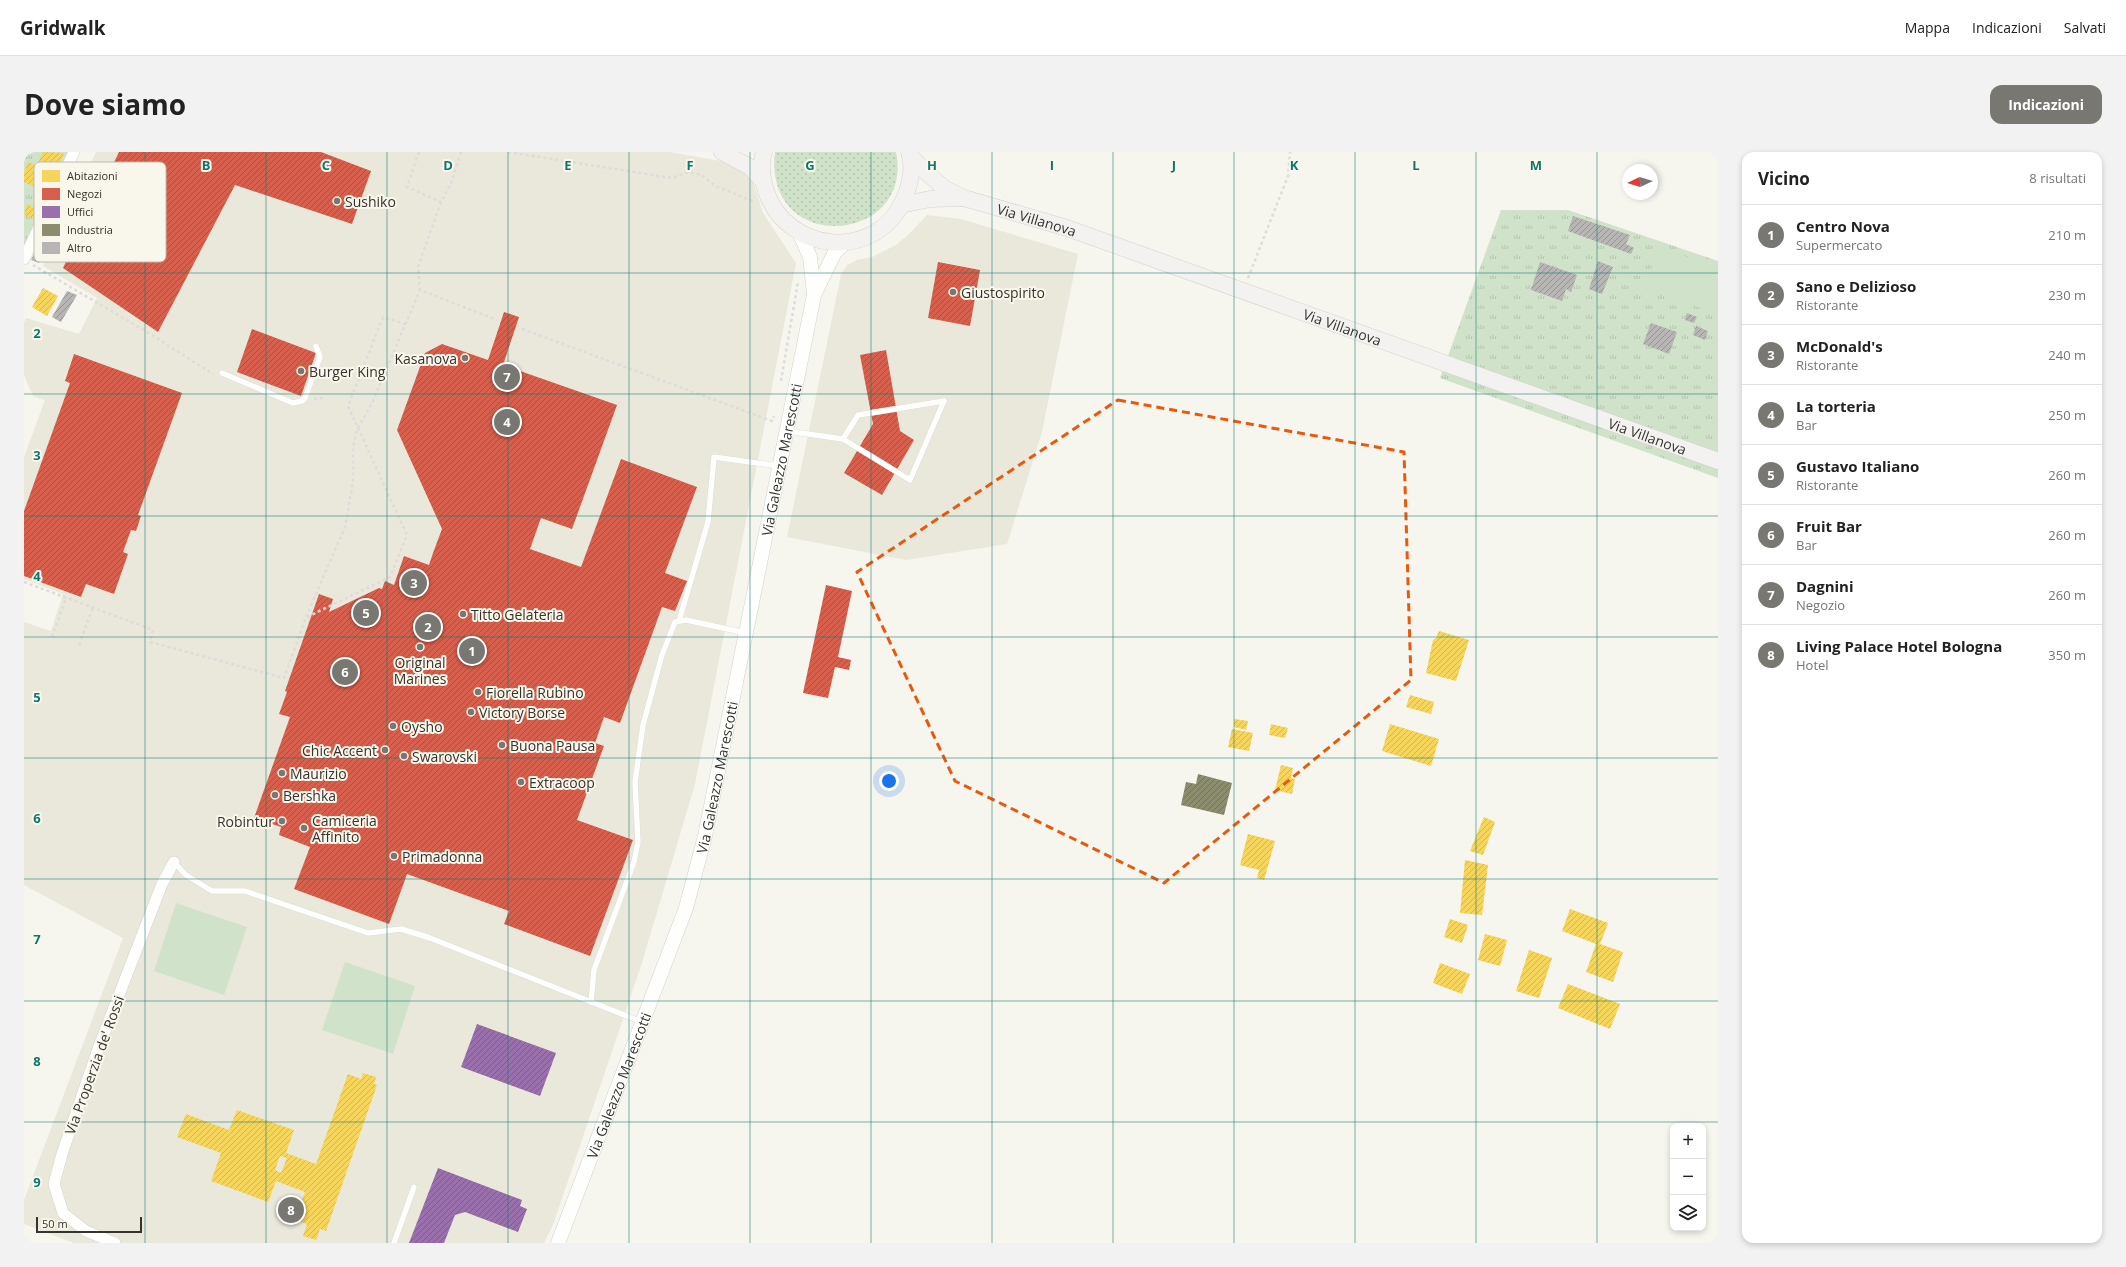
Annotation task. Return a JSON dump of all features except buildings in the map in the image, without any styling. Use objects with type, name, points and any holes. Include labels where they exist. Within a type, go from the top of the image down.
[{"type":"main road","points":[[722,152],[750,167],[762,180]]},
{"type":"main road","points":[[764,152],[762,158],[762,180],[769,202],[782,220],[800,234],[820,241],[846,243],[877,231],[891,220],[901,205],[908,189],[911,173],[910,154]]},
{"type":"main road","name":"Via Villanova","points":[[910,154],[925,171],[944,188],[964,198],[1067,228],[1718,461]]},
{"type":"main road","name":"Via Villanova","points":[[901,205],[930,199],[964,198]]},
{"type":"street","points":[[70,162],[74,152]]},
{"type":"street","name":"Via Galeazzo Marescotti","points":[[800,234],[810,257],[814,295]]},
{"type":"street","points":[[26,260],[34,242]]},
{"type":"street","name":"Via Galeazzo Marescotti","points":[[558,1243],[644,1022],[686,908],[705,836],[814,295],[835,252],[846,243]]},
{"type":"street","name":"Via Properzia de' Rossi","points":[[115,1243],[86,1231],[63,1213],[54,1184],[62,1154],[98,1050],[162,884],[174,862]]},
{"type":"lane","points":[[222,373],[293,403],[298,403],[305,398],[320,357],[316,346]]},
{"type":"lane","points":[[787,431],[843,439],[910,480],[944,401],[858,415],[843,439]]},
{"type":"lane","points":[[679,621],[708,522],[714,457],[780,466]]},
{"type":"lane","points":[[591,1002],[594,970],[634,862],[638,842],[635,782],[643,725],[662,655],[675,622],[686,620],[746,633]]},
{"type":"lane","points":[[174,862],[186,875],[212,891],[245,891],[368,933],[401,929],[430,938],[644,1022]]},
{"type":"lane","points":[[394,1243],[414,1187]]},
{"type":"path","points":[[419,152],[406,187],[441,202]]},
{"type":"path","points":[[24,582],[153,630],[150,642],[284,678],[306,617],[345,527],[353,482],[353,447],[357,430],[373,401],[420,290],[418,267],[441,202],[452,181],[461,152]]},
{"type":"path","points":[[508,152],[672,178],[689,172],[702,175],[715,186],[757,203]]},
{"type":"path","points":[[1242,291],[1288,176],[1290,152]]},
{"type":"path","points":[[26,260],[147,332],[215,375]]},
{"type":"path","points":[[781,382],[799,276]]},
{"type":"path","points":[[420,290],[497,320]]},
{"type":"path","points":[[306,617],[390,577],[407,535],[357,430],[348,406],[383,317],[405,324]]},
{"type":"path","points":[[522,329],[772,421],[776,412]]},
{"type":"path","points":[[309,403],[313,399],[323,398]]},
{"type":"path","points":[[52,637],[66,598]]},
{"type":"path","points":[[79,645],[93,607]]},
{"type":"highlighted area","points":[[1118,400],[1404,452],[1411,680],[1164,883],[955,781],[857,572]]},
{"type":"shaded area","points":[[96,152],[670,152],[726,162],[741,168],[752,178],[763,213],[796,263],[695,784],[641,966],[553,1225],[544,1243],[74,1243],[24,1224],[24,1200],[123,938],[24,885],[24,622],[51,631],[63,594],[24,579],[24,457],[45,400],[33,396],[24,375],[24,323],[26,318],[79,334],[97,298],[43,266],[45,262],[166,262],[166,162],[91,162]]},
{"type":"shaded area","points":[[927,215],[961,219],[1078,254],[1042,432],[1007,544],[906,560],[787,537],[841,275],[847,265],[857,260],[872,257],[896,245]]},
{"type":"green space","points":[[24,152],[71,152],[66,162],[34,162],[34,226],[24,246]]},
{"type":"green space","points":[[775,152],[896,152],[896,183],[883,206],[863,220],[838,226],[813,222],[792,209],[778,186]]},
{"type":"green space","points":[[1501,210],[1568,210],[1718,261],[1718,478],[1440,378]]},
{"type":"green space","points":[[1659,247],[1718,268],[1718,301],[1714,313],[1645,288]]},
{"type":"green space","points":[[176,903],[247,927],[224,995],[154,971]]},
{"type":"green space","points":[[345,962],[415,986],[393,1054],[322,1030]]},
{"type":"place","name":"Sushiko","points":[[337,201]]},
{"type":"place","name":"Giustospirito","points":[[953,292]]},
{"type":"place","name":"Kasanova","points":[[465,358]]},
{"type":"place","name":"Burger King","points":[[301,371]]},
{"type":"place","name":"Dagnini","points":[[507,377]]},
{"type":"place","name":"La torteria","points":[[507,422]]},
{"type":"place","name":"McDonald's","points":[[414,583]]},
{"type":"place","name":"Gustavo Italiano","points":[[366,613]]},
{"type":"place","name":"Titto Gelateria","points":[[463,614]]},
{"type":"place","name":"Sano e Delizioso","points":[[428,627]]},
{"type":"place","name":"Original Marines","points":[[420,647]]},
{"type":"place","name":"Centro Nova","points":[[472,651]]},
{"type":"place","name":"Fruit Bar","points":[[345,672]]},
{"type":"place","name":"Fiorella Rubino","points":[[478,692]]},
{"type":"place","name":"Victory Borse","points":[[471,712]]},
{"type":"place","name":"Oysho","points":[[393,726]]},
{"type":"place","name":"Buona Pausa","points":[[502,745]]},
{"type":"place","name":"Chic Accent","points":[[385,750]]},
{"type":"place","name":"Swarovski","points":[[404,756]]},
{"type":"place","name":"Maurizio","points":[[282,773]]},
{"type":"place","name":"Extracoop","points":[[521,782]]},
{"type":"place","name":"Bershka","points":[[275,795]]},
{"type":"place","name":"Robintur","points":[[282,821]]},
{"type":"place","name":"Camiceria Affinito","points":[[304,828]]},
{"type":"place","name":"Primadonna","points":[[394,856]]},
{"type":"place","name":"Living Palace Hotel Bologna","points":[[291,1210]]}]
